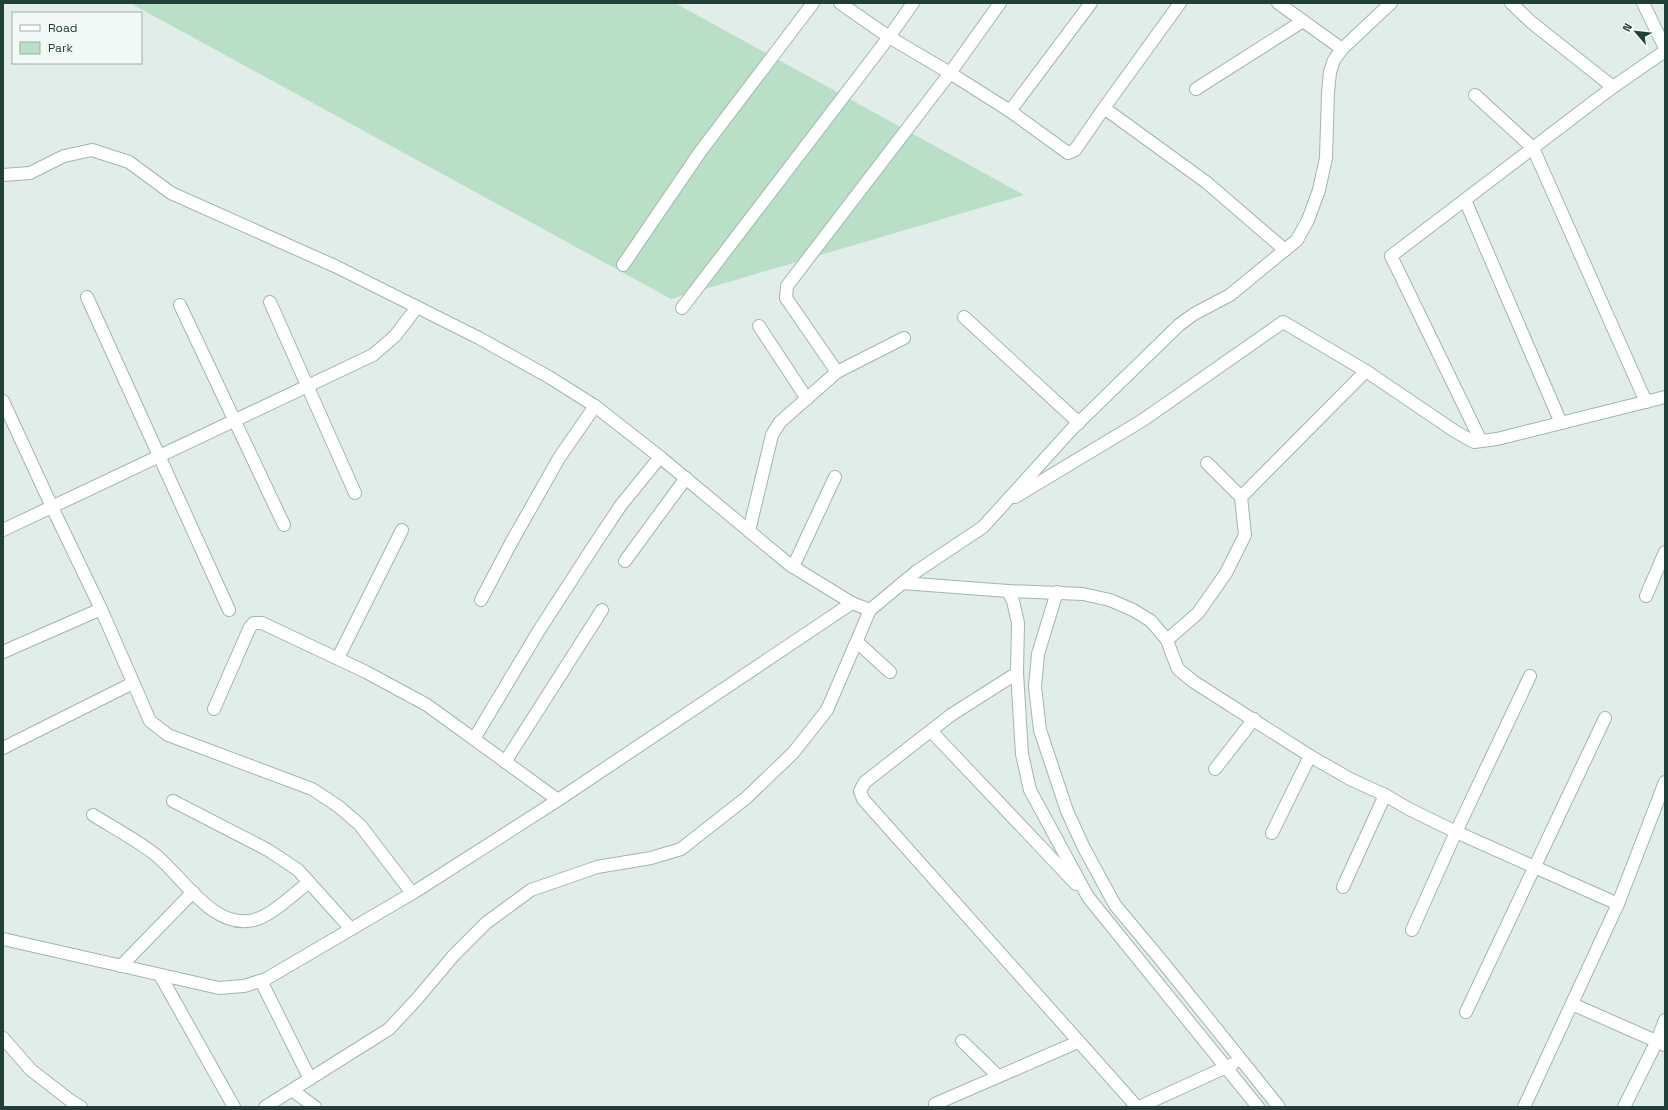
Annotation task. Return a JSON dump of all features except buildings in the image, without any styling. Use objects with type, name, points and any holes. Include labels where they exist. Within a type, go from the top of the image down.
[{"type":"street","points":[[623,265],[700,152],[813,3]]},
{"type":"street","points":[[840,3],[889,37],[1010,111],[1068,153],[1075,150],[1180,3]]},
{"type":"street","points":[[682,308],[889,37],[913,3]]},
{"type":"street","points":[[837,372],[786,298],[787,286],[950,73],[1000,3]]},
{"type":"street","points":[[1010,111],[1091,3]]},
{"type":"street","points":[[1278,3],[1342,49]]},
{"type":"street","points":[[265,1107],[388,1028],[416,1000],[454,955],[486,923],[531,890],[597,867],[651,858],[681,849],[746,798],[792,753],[827,710],[858,642],[870,610],[917,571],[983,527],[1078,423],[1179,325],[1194,314],[1230,295],[1297,240],[1308,220],[1319,190],[1326,158],[1330,72],[1334,60],[1342,49],[1392,3]]},
{"type":"street","points":[[1511,3],[1530,22],[1613,88]]},
{"type":"street","points":[[1643,3],[1665,48]]},
{"type":"street","points":[[1196,89],[1304,21]]},
{"type":"street","points":[[1481,441],[1391,256],[1613,88],[1665,51]]},
{"type":"street","points":[[1475,94],[1533,148],[1646,402]]},
{"type":"street","points":[[1104,108],[1206,182],[1285,250]]},
{"type":"street","points":[[3,175],[30,173],[64,156],[92,150],[129,162],[171,193],[338,267],[479,338],[549,377],[595,406],[686,478],[793,567],[852,603],[870,610]]},
{"type":"street","points":[[1465,200],[1561,423]]},
{"type":"street","points":[[87,297],[229,610]]},
{"type":"street","points":[[270,302],[355,493]]},
{"type":"street","points":[[180,305],[284,525]]},
{"type":"street","points":[[3,530],[373,355],[395,336],[417,307]]},
{"type":"street","points":[[964,317],[1078,423]]},
{"type":"street","points":[[1003,504],[1143,420],[1283,322],[1366,372],[1456,432],[1474,442],[1497,439],[1665,397]]},
{"type":"street","points":[[759,326],[807,399]]},
{"type":"street","points":[[749,531],[772,435],[780,422],[837,372],[904,338]]},
{"type":"street","points":[[1241,497],[1366,372]]},
{"type":"street","points":[[3,401],[6,416],[101,609],[150,721],[168,735],[312,789],[338,806],[360,825],[412,893]]},
{"type":"street","points":[[481,600],[559,458],[595,406]]},
{"type":"street","points":[[474,739],[538,632],[593,547],[621,505],[660,457]]},
{"type":"street","points":[[1167,640],[1198,613],[1226,573],[1245,535],[1241,497],[1208,463]]},
{"type":"street","points":[[793,567],[835,477]]},
{"type":"street","points":[[625,561],[686,478]]},
{"type":"street","points":[[338,658],[402,530]]},
{"type":"street","points":[[1646,596],[1665,552]]},
{"type":"street","points":[[902,583],[1008,591],[1084,594],[1110,600],[1151,621],[1167,640],[1178,669],[1194,682],[1310,756],[1350,779],[1385,795],[1409,809],[1456,832],[1618,904]]},
{"type":"street","points":[[1008,591],[1013,601],[1018,623],[1017,674],[1022,754],[1030,790],[1088,896]]},
{"type":"street","points":[[1057,592],[1038,654],[1035,687],[1040,730],[1067,811],[1084,848],[1115,905],[1279,1107]]},
{"type":"street","points":[[3,939],[219,988],[244,986],[261,981],[412,893],[558,800],[852,603]]},
{"type":"street","points":[[3,652],[101,609]]},
{"type":"street","points":[[505,762],[602,610]]},
{"type":"street","points":[[214,709],[250,627],[254,623],[262,623],[338,658],[427,705],[558,800]]},
{"type":"street","points":[[858,642],[890,672]]},
{"type":"street","points":[[1017,674],[951,715],[865,782],[860,792],[862,799],[1078,1042],[1138,1107],[1226,1068],[1241,1059]]},
{"type":"street","points":[[1412,930],[1456,832],[1530,676]]},
{"type":"street","points":[[3,748],[133,682]]},
{"type":"street","points":[[1466,1012],[1604,718]]},
{"type":"street","points":[[1215,769],[1254,719]]},
{"type":"street","points":[[931,731],[1088,896],[1258,1107]]},
{"type":"street","points":[[1272,833],[1310,756]]},
{"type":"street","points":[[1524,1107],[1618,904],[1665,782]]},
{"type":"street","points":[[1343,887],[1385,795]]},
{"type":"street","points":[[173,801],[268,850],[298,870],[351,929]]},
{"type":"street","points":[[92,815],[156,856],[208,907],[222,917],[234,921],[255,920],[277,908],[309,882]]},
{"type":"street","points":[[121,966],[193,892]]},
{"type":"street","points":[[160,975],[234,1107]]},
{"type":"street","points":[[261,981],[310,1079]]},
{"type":"street","points":[[1572,1004],[1661,1043]]},
{"type":"street","points":[[1624,1107],[1661,1043],[1665,1020]]},
{"type":"street","points":[[3,1038],[31,1070],[81,1107]]},
{"type":"street","points":[[962,1041],[998,1076]]},
{"type":"street","points":[[935,1104],[1078,1042]]},
{"type":"street","points":[[292,1090],[315,1107]]},
{"type":"green space","points":[[130,3],[675,3],[1024,195],[671,299]]}]
